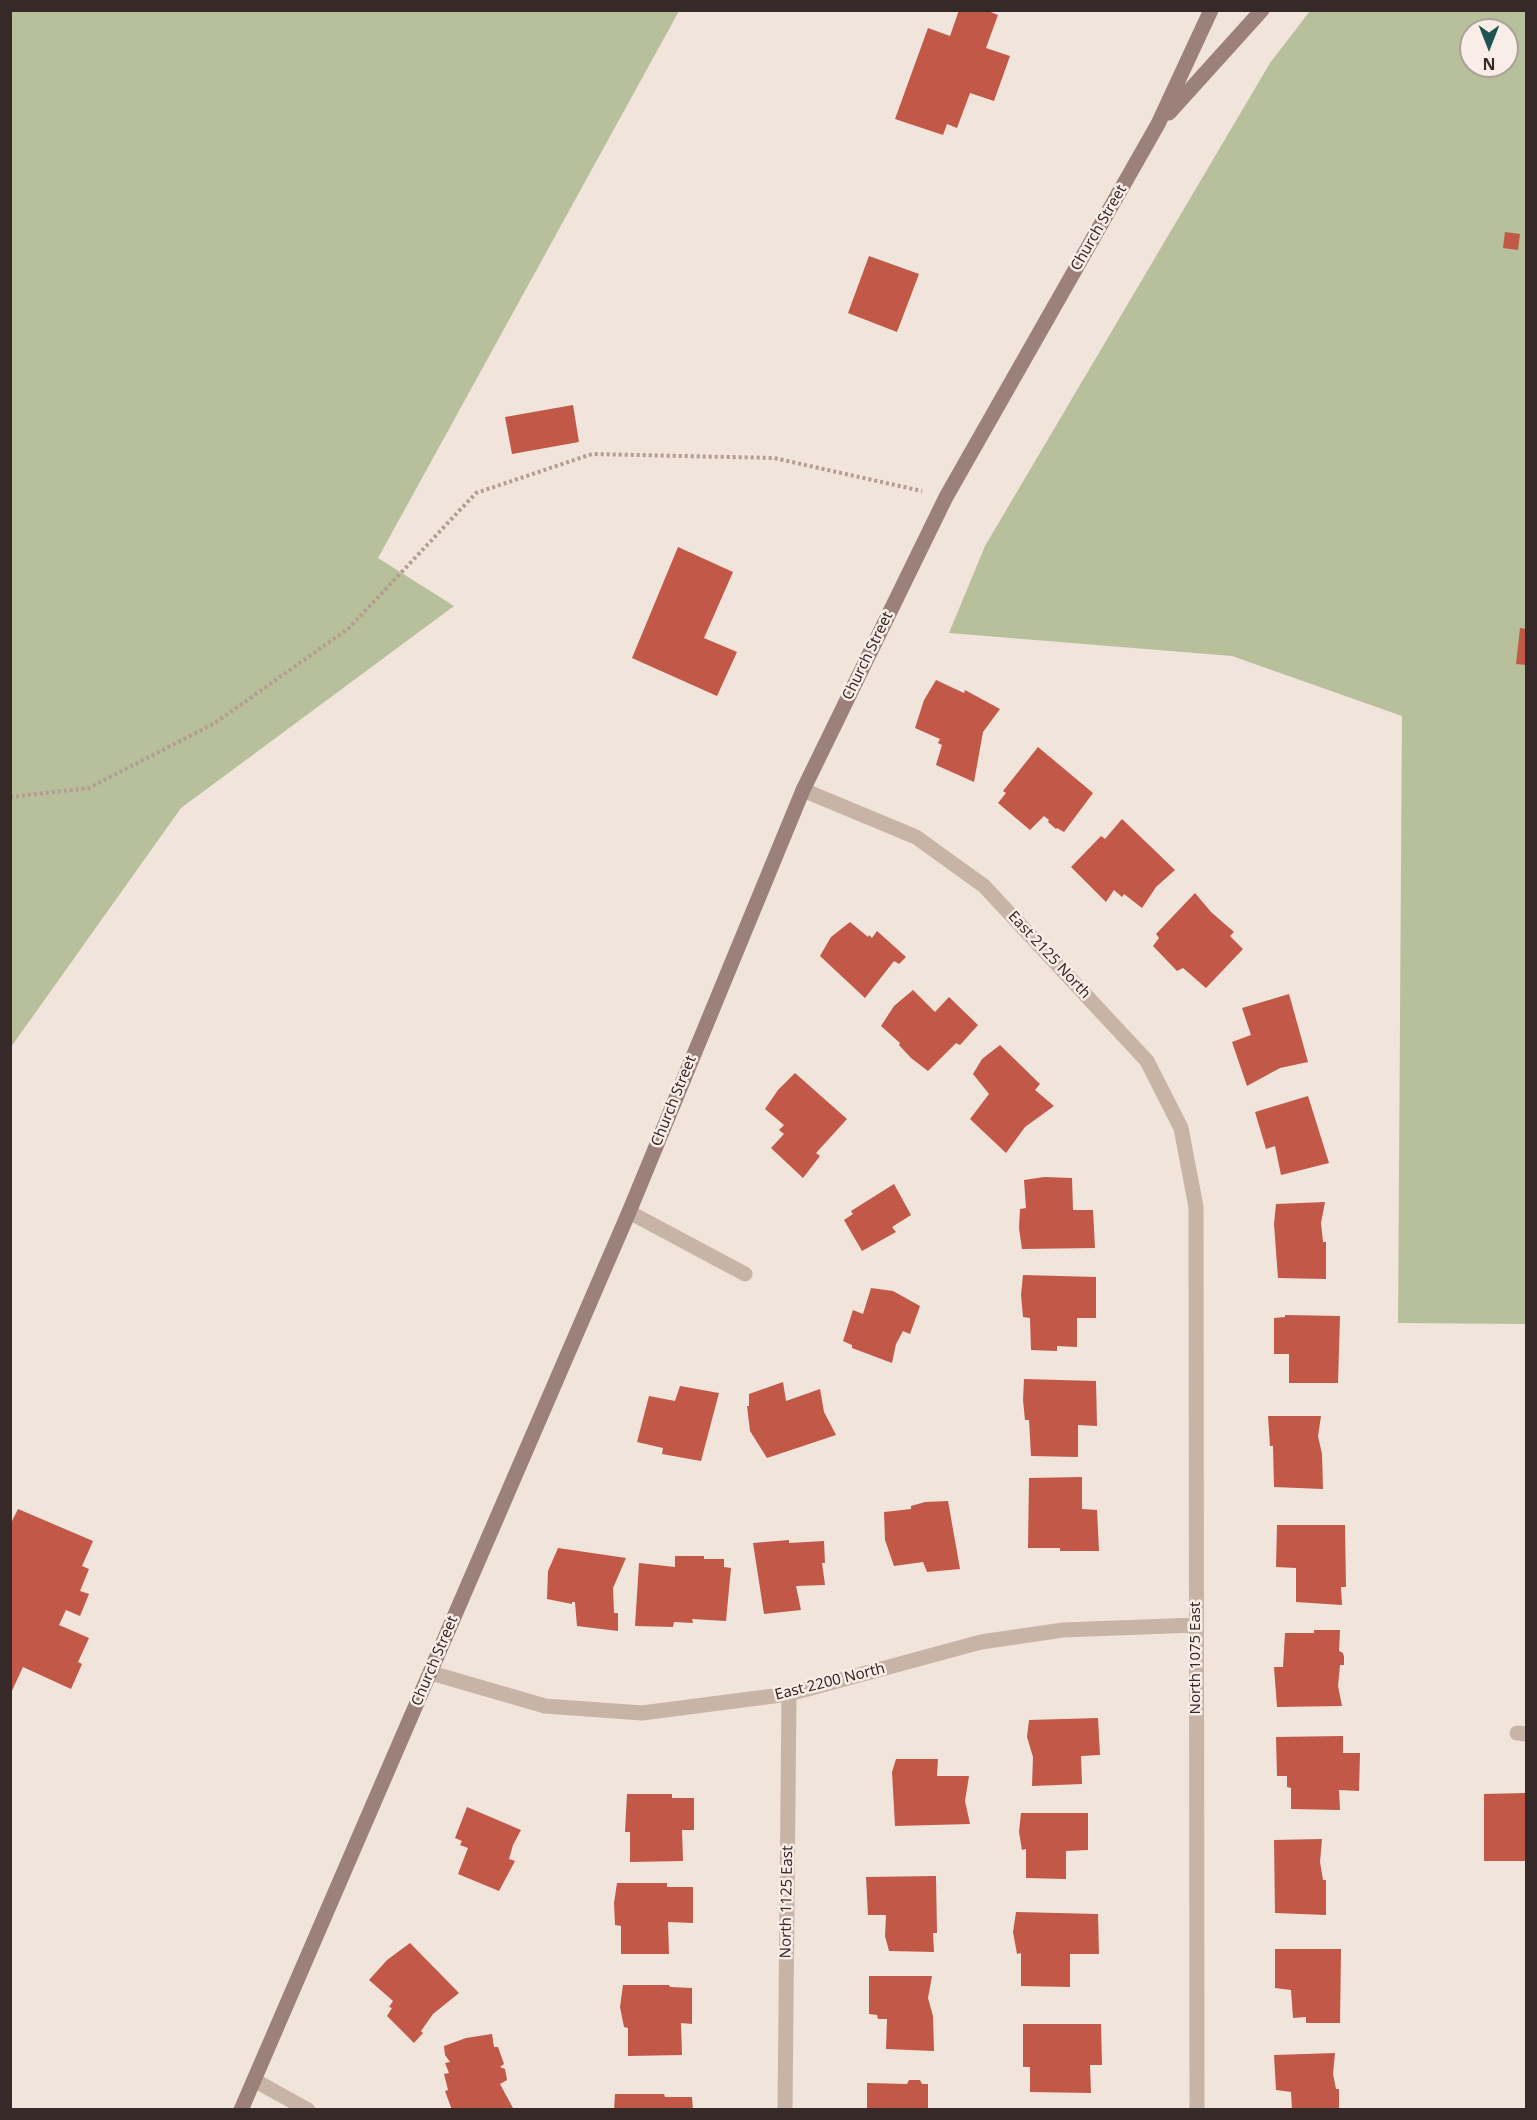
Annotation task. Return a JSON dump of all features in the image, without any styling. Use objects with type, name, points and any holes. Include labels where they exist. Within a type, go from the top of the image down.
[{"type":"street","name":"Church Street","points":[[241,2109],[629,1212],[803,790],[946,497],[1158,124],[1211,10]]},
{"type":"street","name":"Church Street","points":[[1158,124],[1262,10]]},
{"type":"street","name":"East 2125 North","points":[[803,790],[916,837],[984,886],[1147,1061],[1181,1128],[1196,1207]]},
{"type":"street","name":"North 1075 East","points":[[1196,1207],[1197,2109]]},
{"type":"street","points":[[629,1212],[745,1274]]},
{"type":"street","name":"East 2200 North","points":[[431,1672],[545,1706],[642,1713],[789,1694],[981,1642],[1063,1630],[1196,1625]]},
{"type":"street","name":"North 1125 East","points":[[784,2109],[789,1694]]},
{"type":"street","points":[[254,2080],[308,2109]]},
{"type":"path","points":[[10,797],[88,788],[215,723],[349,628],[476,493],[592,454],[774,458],[946,497]]},
{"type":"green space","points":[[11,10],[679,11],[378,558],[454,606],[181,808],[11,1047]]},
{"type":"green space","points":[[1310,11],[1526,11],[1526,1324],[1398,1323],[1402,716],[1232,656],[949,633],[985,546],[1270,63]]},
{"type":"building","points":[[959,10],[986,10],[998,15],[986,48],[1010,56],[994,101],[970,93],[957,128],[947,124],[943,135],[895,119],[928,28],[950,36]]},
{"type":"building","points":[[1505,232],[1520,234],[1518,250],[1503,248]]},
{"type":"building","points":[[869,256],[919,274],[897,332],[848,313]]},
{"type":"building","points":[[573,405],[579,442],[512,454],[505,417]]},
{"type":"building","points":[[678,547],[733,572],[704,638],[737,652],[717,696],[632,658]]},
{"type":"building","points":[[1520,628],[1526,629],[1526,665],[1516,664]]},
{"type":"building","points":[[936,680],[964,693],[965,690],[1000,709],[983,732],[974,782],[936,765],[942,745],[938,743],[940,739],[915,728],[924,700]]},
{"type":"building","points":[[1038,747],[1093,793],[1064,832],[1056,829],[1044,816],[1030,830],[998,803],[1006,793],[1003,791]]},
{"type":"building","points":[[1122,819],[1175,870],[1156,887],[1142,908],[1124,894],[1122,897],[1114,890],[1106,902],[1071,867],[1101,836],[1105,839]]},
{"type":"building","points":[[1195,893],[1211,912],[1234,932],[1230,936],[1243,949],[1206,988],[1183,968],[1177,971],[1153,946],[1159,938],[1156,934]]},
{"type":"building","points":[[850,922],[868,937],[869,935],[872,938],[877,931],[906,957],[899,964],[894,961],[865,998],[820,956],[831,937]]},
{"type":"building","points":[[913,990],[935,1012],[949,997],[978,1025],[960,1045],[956,1043],[928,1071],[911,1058],[899,1045],[900,1043],[881,1026],[894,1006]]},
{"type":"building","points":[[1289,994],[1308,1062],[1280,1068],[1247,1086],[1232,1042],[1251,1035],[1242,1008]]},
{"type":"building","points":[[1000,1045],[1040,1084],[1035,1090],[1054,1106],[1025,1127],[1006,1153],[970,1119],[989,1094],[973,1074],[982,1059]]},
{"type":"building","points":[[795,1073],[847,1119],[816,1153],[820,1156],[803,1178],[771,1148],[784,1134],[779,1130],[784,1125],[765,1109],[778,1090]]},
{"type":"building","points":[[1308,1096],[1329,1163],[1281,1175],[1275,1146],[1266,1149],[1255,1112]]},
{"type":"building","points":[[1044,1177],[1072,1178],[1073,1210],[1093,1210],[1095,1248],[1022,1249],[1019,1228],[1020,1209],[1026,1208],[1024,1180]]},
{"type":"building","points":[[894,1184],[911,1215],[892,1227],[896,1232],[862,1251],[844,1220],[853,1214],[851,1211]]},
{"type":"building","points":[[1325,1202],[1321,1223],[1323,1242],[1326,1242],[1326,1279],[1278,1278],[1274,1224],[1276,1204]]},
{"type":"building","points":[[1023,1275],[1096,1277],[1096,1318],[1077,1318],[1077,1347],[1057,1346],[1057,1351],[1031,1350],[1030,1318],[1023,1317],[1021,1295]]},
{"type":"building","points":[[871,1288],[893,1291],[920,1306],[910,1334],[903,1331],[896,1344],[892,1363],[852,1348],[852,1345],[843,1341],[853,1310],[863,1314]]},
{"type":"building","points":[[1285,1315],[1340,1316],[1338,1383],[1289,1383],[1289,1354],[1274,1354],[1274,1318],[1285,1317]]},
{"type":"building","points":[[1024,1379],[1096,1381],[1097,1426],[1078,1425],[1078,1457],[1031,1456],[1029,1420],[1025,1420],[1023,1400]]},
{"type":"building","points":[[783,1382],[786,1401],[820,1389],[824,1412],[836,1435],[767,1458],[750,1431],[747,1406],[749,1406],[749,1394]]},
{"type":"building","points":[[680,1386],[719,1393],[701,1461],[662,1454],[663,1448],[637,1442],[649,1396],[675,1401]]},
{"type":"building","points":[[1268,1416],[1321,1416],[1318,1436],[1322,1454],[1323,1489],[1274,1487],[1273,1446],[1270,1446]]},
{"type":"building","points":[[1082,1477],[1082,1509],[1097,1510],[1099,1551],[1028,1548],[1029,1478]]},
{"type":"building","points":[[948,1501],[960,1569],[927,1572],[923,1562],[894,1566],[885,1540],[884,1512],[911,1509],[911,1506],[925,1502]]},
{"type":"building","points":[[18,1509],[93,1541],[82,1566],[89,1569],[80,1591],[89,1594],[80,1616],[66,1610],[59,1625],[89,1638],[78,1662],[82,1664],[71,1689],[23,1667],[10,1695],[10,1525]]},
{"type":"building","points":[[1277,1525],[1345,1525],[1346,1587],[1341,1587],[1342,1605],[1296,1602],[1296,1568],[1276,1567]]},
{"type":"building","points":[[789,1540],[789,1543],[824,1541],[825,1563],[822,1563],[825,1585],[796,1586],[801,1610],[764,1614],[753,1543]]},
{"type":"building","points":[[558,1548],[626,1558],[613,1588],[614,1613],[618,1613],[618,1631],[577,1626],[575,1602],[572,1604],[547,1599],[548,1571]]},
{"type":"building","points":[[675,1556],[724,1559],[724,1567],[731,1568],[726,1621],[692,1619],[693,1623],[674,1622],[673,1627],[635,1626],[639,1563],[675,1567]]},
{"type":"building","points":[[1314,1630],[1340,1630],[1339,1651],[1343,1653],[1344,1665],[1340,1665],[1338,1686],[1342,1706],[1277,1707],[1274,1667],[1283,1667],[1285,1633],[1314,1633]]},
{"type":"building","points":[[1098,1718],[1100,1755],[1081,1756],[1082,1784],[1032,1786],[1033,1757],[1027,1737],[1029,1720]]},
{"type":"building","points":[[1343,1736],[1343,1753],[1360,1753],[1359,1791],[1339,1790],[1340,1810],[1291,1809],[1291,1788],[1287,1787],[1287,1776],[1277,1776],[1276,1737]]},
{"type":"building","points":[[896,1759],[938,1759],[937,1776],[969,1776],[965,1801],[970,1824],[895,1826],[892,1772]]},
{"type":"building","points":[[1526,1793],[1526,1861],[1484,1861],[1484,1794]]},
{"type":"building","points":[[627,1794],[672,1794],[672,1798],[694,1798],[694,1830],[682,1830],[683,1861],[630,1862],[630,1832],[625,1832]]},
{"type":"building","points":[[467,1807],[521,1830],[509,1859],[515,1861],[499,1891],[458,1874],[468,1848],[460,1845],[462,1841],[455,1838]]},
{"type":"building","points":[[1021,1813],[1088,1813],[1088,1850],[1066,1851],[1066,1879],[1026,1878],[1026,1849],[1022,1850],[1019,1832]]},
{"type":"building","points":[[1322,1839],[1320,1862],[1323,1880],[1326,1880],[1326,1915],[1275,1913],[1274,1840]]},
{"type":"building","points":[[936,1876],[937,1933],[933,1933],[934,1952],[889,1951],[885,1936],[886,1915],[868,1915],[866,1877]]},
{"type":"building","points":[[617,1883],[667,1883],[667,1887],[693,1887],[693,1923],[668,1922],[669,1954],[621,1954],[621,1926],[615,1925],[614,1903]]},
{"type":"building","points":[[1016,1912],[1098,1914],[1099,1954],[1070,1954],[1070,1987],[1021,1986],[1021,1953],[1017,1954],[1013,1932]]},
{"type":"building","points":[[410,1943],[459,1993],[433,2014],[421,2031],[423,2033],[414,2043],[387,2016],[393,2001],[369,1980],[387,1960]]},
{"type":"building","points":[[1275,1949],[1341,1949],[1340,2023],[1306,2023],[1306,2017],[1293,2018],[1291,1990],[1275,1988]]},
{"type":"building","points":[[869,1976],[932,1976],[928,1998],[933,2016],[934,2051],[886,2049],[887,2019],[878,2019],[877,2015],[869,2014]]},
{"type":"building","points":[[623,1985],[669,1985],[670,1987],[692,1988],[692,2024],[681,2023],[682,2055],[628,2056],[628,2028],[624,2027],[620,2007]]},
{"type":"building","points":[[1023,2024],[1101,2024],[1102,2065],[1090,2065],[1091,2093],[1030,2092],[1030,2067],[1023,2067]]},
{"type":"building","points":[[492,2034],[494,2047],[498,2047],[504,2064],[500,2067],[505,2069],[507,2080],[500,2084],[514,2110],[452,2110],[445,2091],[448,2090],[444,2074],[449,2073],[445,2063],[450,2062],[445,2055],[444,2046],[466,2038]]},
{"type":"building","points":[[1335,2053],[1333,2074],[1336,2089],[1339,2089],[1339,2110],[1292,2110],[1291,2092],[1276,2090],[1274,2055]]},
{"type":"building","points":[[909,2080],[920,2080],[922,2084],[928,2084],[928,2110],[867,2110],[867,2083],[907,2084]]},
{"type":"building","points":[[615,2094],[664,2094],[665,2097],[692,2097],[693,2110],[614,2110]]}]
